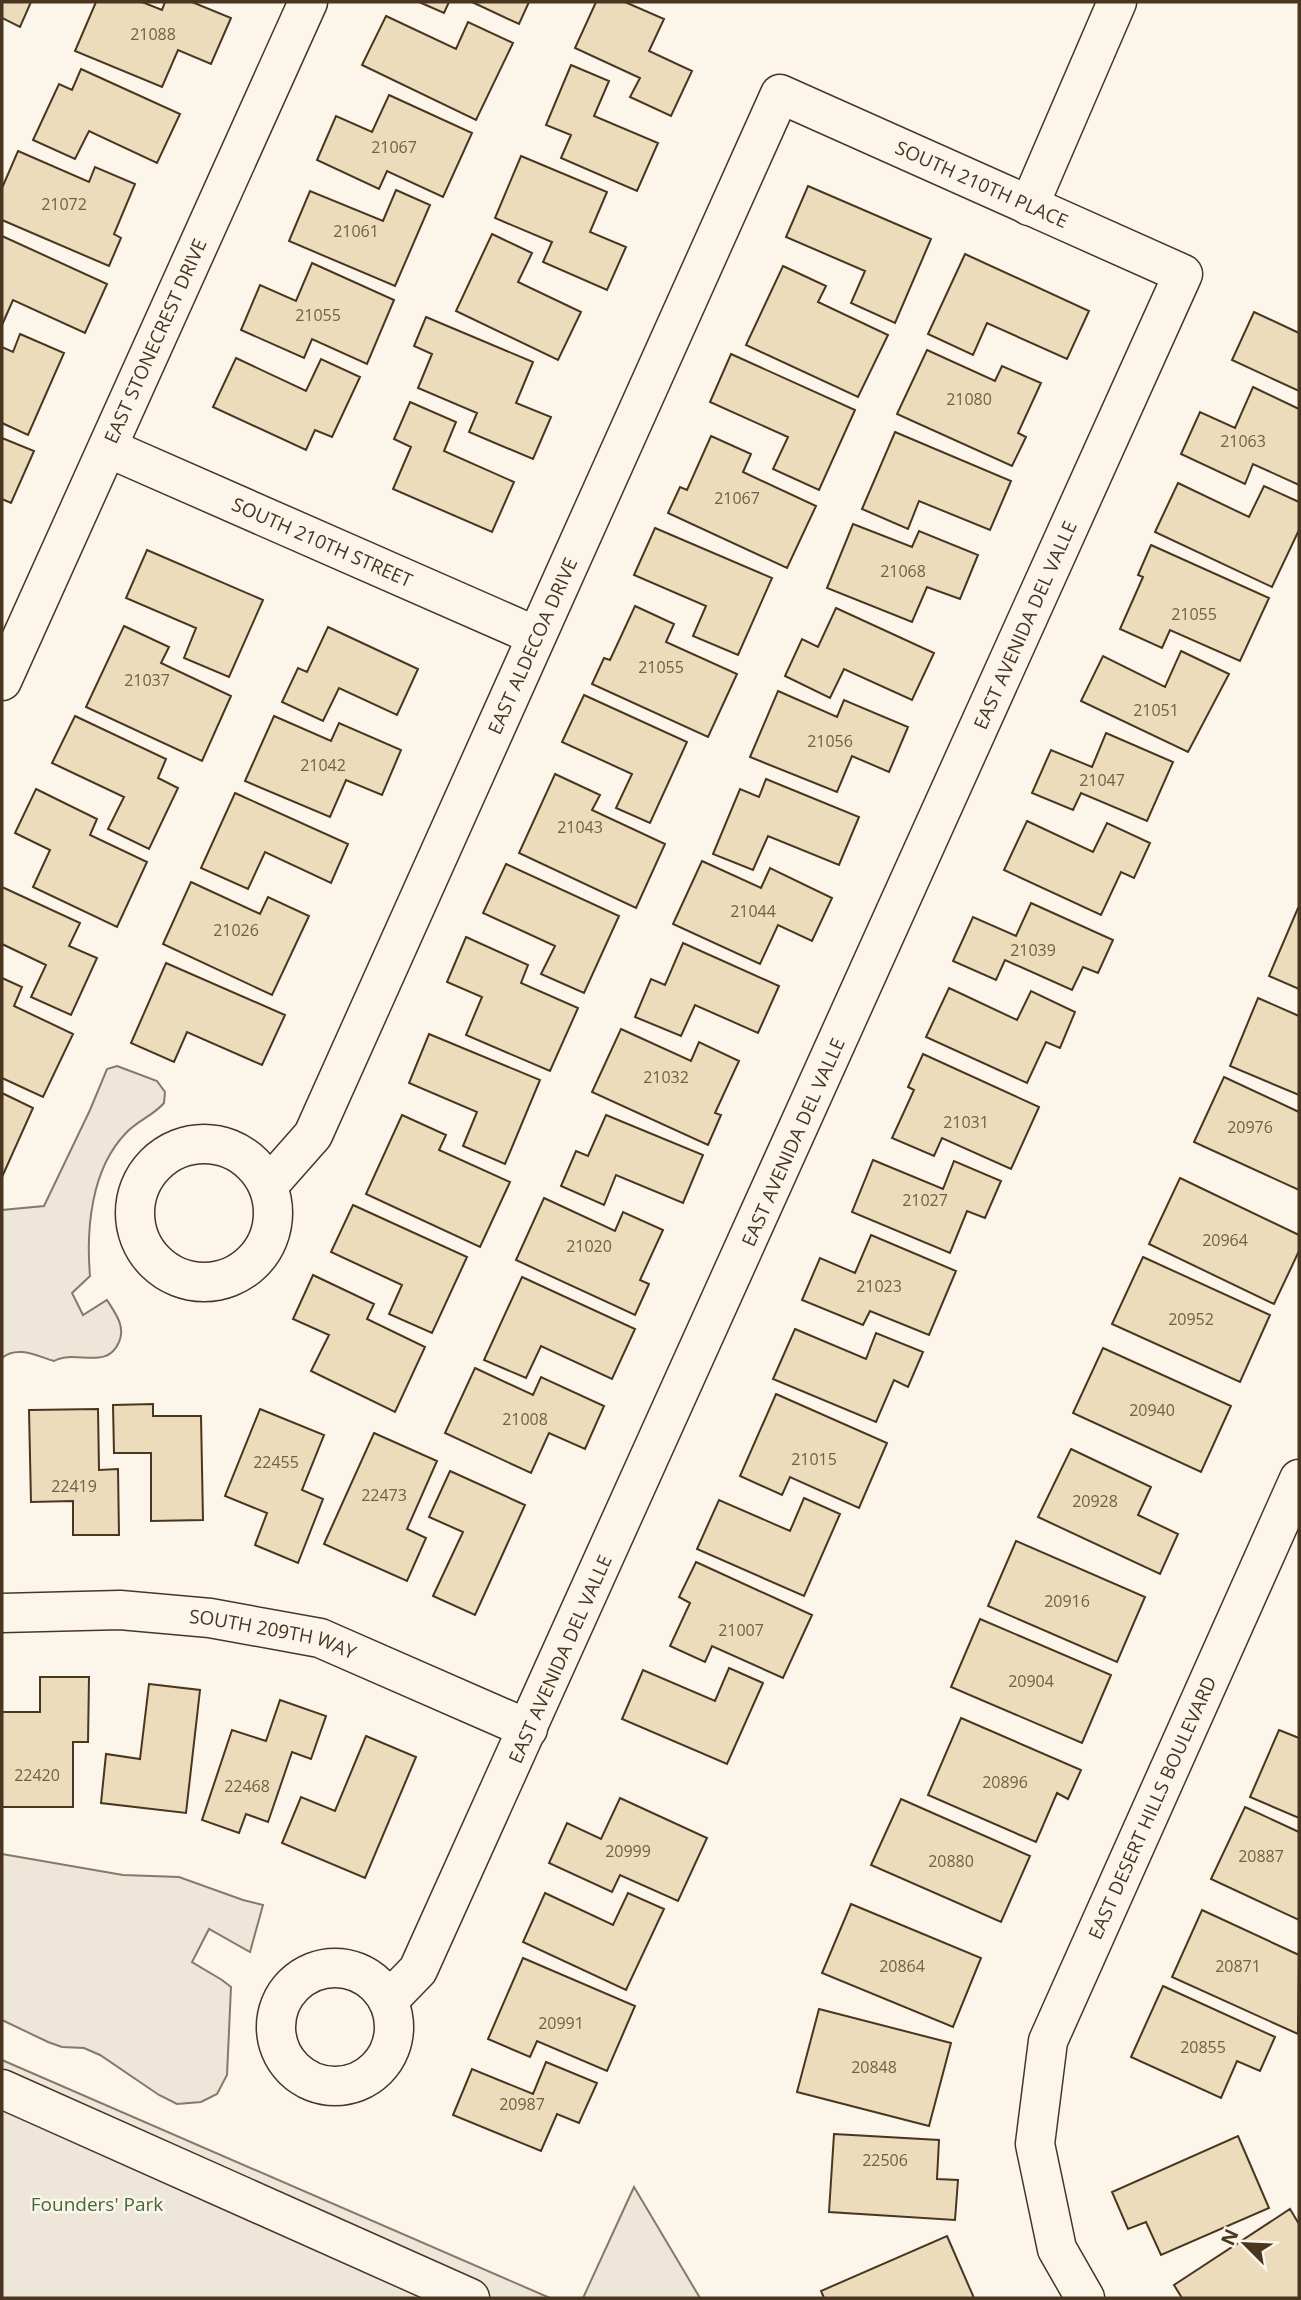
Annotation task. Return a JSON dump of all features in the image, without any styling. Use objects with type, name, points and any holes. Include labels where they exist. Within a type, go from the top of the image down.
[{"type":"street","name":"EAST STONECREST DRIVE","points":[[2,681],[307,2]]},
{"type":"street","points":[[1029,206],[1117,2]]},
{"type":"street","name":"SOUTH 210TH PLACE","points":[[779,94],[1183,274]]},
{"type":"street","name":"EAST ALDECOA DRIVE","points":[[268,1186],[313,1135],[779,94]]},
{"type":"street","name":"EAST AVENIDA DEL VALLE","points":[[388,2001],[418,1970],[1183,274]]},
{"type":"street","name":"SOUTH 210TH STREET","points":[[108,448],[536,636]]},
{"type":"street","name":"EAST DESERT HILLS BOULEVARD","points":[[1085,2298],[1057,2249],[1035,2144],[1048,2041],[1299,1479]]},
{"type":"street","name":"SOUTH 209TH WAY","points":[[2,1613],[120,1609],[210,1618],[320,1638],[528,1729]]},
{"type":"street","points":[[2,2089],[470,2298]]},
{"type":"green space","points":[[117,1066],[157,1081],[165,1092],[164,1103],[126,1133],[105,1164],[93,1200],[90,1220],[90,1276],[72,1293],[83,1315],[107,1300],[120,1325],[119,1342],[114,1351],[99,1358],[71,1357],[54,1361],[34,1354],[14,1352],[2,1358],[2,1210],[44,1206],[107,1069]]},
{"type":"green space","points":[[2,1854],[123,1875],[179,1877],[263,1905],[250,1952],[209,1929],[192,1962],[231,1987],[227,2075],[217,2094],[201,2102],[177,2104],[100,2055],[84,2048],[62,2047],[48,2042],[2,2020]]},
{"type":"green space","name":"Founders' Park","points":[[2,2060],[550,2298],[2,2298]]},
{"type":"green space","points":[[634,2187],[700,2298],[583,2298]]},
{"type":"building","points":[[2,2],[31,2],[20,27],[2,18]]},
{"type":"building","points":[[96,2],[142,2],[162,10],[165,2],[192,2],[231,18],[211,64],[178,50],[162,87],[75,51]]},
{"type":"building","points":[[419,2],[449,2],[444,13]]},
{"type":"building","points":[[472,2],[529,2],[519,24]]},
{"type":"building","points":[[596,2],[625,2],[664,19],[649,51],[692,71],[671,116],[630,97],[640,78],[575,48]]},
{"type":"building","points":[[386,16],[456,49],[468,22],[513,43],[476,120],[362,65]]},
{"type":"building","points":[[571,65],[609,81],[594,116],[658,143],[637,191],[561,158],[571,135],[546,125]]},
{"type":"building","points":[[81,69],[180,114],[157,163],[89,131],[75,159],[33,140],[59,84],[72,90]]},
{"type":"building","points":[[389,95],[472,133],[443,197],[387,171],[379,189],[317,160],[336,116],[372,132]]},
{"type":"building","points":[[18,151],[89,182],[95,167],[135,184],[114,234],[121,238],[109,266],[2,220],[2,188]]},
{"type":"building","points":[[521,156],[607,192],[590,232],[626,247],[607,290],[543,262],[552,242],[495,218]]},
{"type":"building","points":[[808,186],[931,239],[895,323],[851,303],[865,271],[786,237]]},
{"type":"building","points":[[396,190],[430,205],[395,286],[289,241],[310,191],[383,221]]},
{"type":"building","points":[[492,234],[532,253],[518,282],[581,312],[558,360],[456,311]]},
{"type":"building","points":[[2,236],[107,284],[85,333],[13,300],[2,325]]},
{"type":"building","points":[[965,254],[1089,311],[1067,359],[987,323],[973,355],[928,334]]},
{"type":"building","points":[[312,263],[394,300],[367,364],[312,339],[304,358],[241,330],[260,285],[296,301]]},
{"type":"building","points":[[783,266],[826,286],[818,302],[888,335],[858,397],[746,345]]},
{"type":"building","points":[[1254,312],[1299,333],[1299,391],[1232,360]]},
{"type":"building","points":[[426,317],[533,362],[516,403],[551,417],[533,459],[469,432],[477,413],[418,388],[432,354],[414,346]]},
{"type":"building","points":[[20,334],[64,353],[28,435],[2,423],[2,347],[13,352]]},
{"type":"building","points":[[927,350],[995,381],[1002,366],[1041,383],[1018,433],[1026,437],[1012,466],[897,414]]},
{"type":"building","points":[[731,354],[855,410],[819,490],[773,469],[788,437],[710,402]]},
{"type":"building","points":[[236,358],[306,391],[321,359],[360,377],[332,437],[315,430],[306,450],[213,407]]},
{"type":"building","points":[[1253,387],[1299,409],[1299,485],[1253,464],[1245,484],[1181,454],[1200,412],[1235,428]]},
{"type":"building","points":[[410,402],[456,422],[444,451],[514,482],[492,532],[393,489],[411,447],[394,439]]},
{"type":"building","points":[[895,432],[1011,481],[990,530],[919,501],[908,529],[862,509]]},
{"type":"building","points":[[711,436],[751,454],[743,472],[816,506],[787,568],[668,513],[680,487],[687,490]]},
{"type":"building","points":[[2,438],[34,451],[11,503],[2,499]]},
{"type":"building","points":[[1178,483],[1249,517],[1264,486],[1299,502],[1299,530],[1272,587],[1155,532]]},
{"type":"building","points":[[853,524],[912,547],[919,531],[978,555],[960,599],[927,587],[912,622],[827,588]]},
{"type":"building","points":[[655,528],[772,578],[738,655],[693,636],[706,606],[634,575]]},
{"type":"building","points":[[1151,545],[1269,598],[1240,661],[1170,630],[1162,648],[1120,629],[1143,577],[1138,575]]},
{"type":"building","points":[[147,550],[263,600],[229,677],[184,658],[196,628],[126,598]]},
{"type":"building","points":[[635,606],[674,624],[666,642],[737,674],[708,737],[592,684],[604,658],[610,660]]},
{"type":"building","points":[[836,608],[934,653],[912,700],[844,669],[830,698],[785,676],[802,639],[818,647]]},
{"type":"building","points":[[124,626],[169,647],[161,663],[231,696],[202,761],[86,707]]},
{"type":"building","points":[[328,627],[418,669],[397,715],[339,688],[323,721],[282,702],[298,668],[307,672]]},
{"type":"building","points":[[1181,651],[1229,674],[1188,752],[1081,701],[1103,656],[1165,687]]},
{"type":"building","points":[[778,691],[837,717],[844,700],[908,727],[889,772],[852,756],[837,792],[750,757]]},
{"type":"building","points":[[584,695],[687,742],[650,823],[616,808],[632,774],[562,742]]},
{"type":"building","points":[[75,716],[166,759],[158,778],[178,788],[149,849],[108,829],[124,797],[52,763]]},
{"type":"building","points":[[274,716],[331,741],[339,723],[401,750],[382,795],[346,780],[330,817],[245,781]]},
{"type":"building","points":[[1106,733],[1173,762],[1147,821],[1081,793],[1073,810],[1032,793],[1051,750],[1092,767]]},
{"type":"building","points":[[555,774],[600,795],[592,810],[665,844],[636,908],[519,853]]},
{"type":"building","points":[[766,779],[859,817],[839,865],[768,836],[753,870],[713,854],[740,789],[759,797]]},
{"type":"building","points":[[36,789],[97,819],[90,835],[147,862],[117,927],[33,887],[50,850],[15,833]]},
{"type":"building","points":[[235,793],[348,844],[331,883],[265,852],[248,889],[201,868]]},
{"type":"building","points":[[1027,821],[1093,852],[1107,823],[1150,843],[1134,878],[1121,872],[1101,915],[1004,870]]},
{"type":"building","points":[[702,861],[761,888],[770,868],[832,898],[812,941],[778,925],[760,964],[673,924]]},
{"type":"building","points":[[506,864],[619,916],[584,993],[541,974],[555,946],[483,913]]},
{"type":"building","points":[[191,882],[260,914],[268,897],[309,916],[272,995],[163,944]]},
{"type":"building","points":[[2,887],[80,923],[69,946],[97,958],[71,1015],[31,997],[46,965],[2,944]]},
{"type":"building","points":[[1031,903],[1113,940],[1098,973],[1083,967],[1072,990],[1005,960],[996,980],[953,961],[973,917],[1016,936]]},
{"type":"building","points":[[1299,908],[1299,989],[1269,976]]},
{"type":"building","points":[[466,937],[528,965],[521,983],[578,1008],[550,1071],[466,1035],[482,997],[447,982]]},
{"type":"building","points":[[683,943],[779,986],[758,1033],[695,1005],[681,1036],[635,1017],[651,979],[665,985]]},
{"type":"building","points":[[166,963],[285,1015],[262,1065],[187,1032],[174,1062],[131,1043]]},
{"type":"building","points":[[2,978],[22,987],[14,1006],[73,1034],[43,1097],[2,1078]]},
{"type":"building","points":[[949,988],[1017,1020],[1031,991],[1075,1012],[1060,1048],[1046,1042],[1027,1083],[926,1037]]},
{"type":"building","points":[[1258,998],[1299,1016],[1299,1095],[1230,1066]]},
{"type":"building","points":[[621,1029],[691,1061],[699,1042],[739,1061],[715,1113],[721,1115],[708,1145],[592,1092]]},
{"type":"building","points":[[429,1034],[540,1080],[505,1164],[463,1146],[477,1112],[409,1083]]},
{"type":"building","points":[[923,1054],[1039,1107],[1011,1169],[942,1138],[934,1156],[892,1138],[914,1090],[908,1087]]},
{"type":"building","points":[[1224,1077],[1299,1112],[1299,1190],[1194,1142]]},
{"type":"building","points":[[2,1093],[33,1108],[2,1177]]},
{"type":"building","points":[[402,1115],[446,1135],[439,1150],[510,1182],[480,1247],[366,1194]]},
{"type":"building","points":[[606,1115],[703,1155],[683,1203],[616,1175],[604,1205],[561,1186],[576,1151],[588,1156]]},
{"type":"building","points":[[873,1160],[943,1189],[954,1161],[1001,1181],[985,1218],[967,1211],[950,1253],[852,1212]]},
{"type":"building","points":[[1180,1178],[1299,1235],[1299,1251],[1274,1304],[1149,1244]]},
{"type":"building","points":[[544,1198],[615,1231],[623,1212],[663,1230],[640,1280],[649,1284],[635,1315],[516,1260]]},
{"type":"building","points":[[353,1205],[467,1257],[432,1333],[389,1314],[402,1285],[331,1252]]},
{"type":"building","points":[[871,1235],[956,1271],[929,1335],[870,1311],[863,1325],[802,1300],[820,1258],[855,1273]]},
{"type":"building","points":[[1143,1257],[1270,1315],[1240,1382],[1112,1324]]},
{"type":"building","points":[[313,1275],[374,1304],[367,1319],[425,1347],[395,1412],[311,1371],[329,1335],[293,1319]]},
{"type":"building","points":[[522,1277],[635,1329],[612,1379],[541,1346],[526,1378],[484,1360]]},
{"type":"building","points":[[795,1329],[866,1359],[876,1333],[923,1352],[908,1387],[894,1380],[876,1422],[773,1379]]},
{"type":"building","points":[[1103,1348],[1231,1406],[1201,1472],[1073,1413]]},
{"type":"building","points":[[475,1368],[533,1395],[541,1377],[604,1406],[585,1449],[549,1433],[531,1473],[445,1433]]},
{"type":"building","points":[[776,1394],[887,1443],[859,1508],[790,1477],[782,1495],[740,1476]]},
{"type":"building","points":[[153,1404],[153,1416],[201,1416],[203,1520],[151,1521],[151,1453],[114,1453],[113,1405]]},
{"type":"building","points":[[98,1409],[99,1470],[118,1469],[119,1535],[73,1535],[73,1501],[31,1502],[29,1410]]},
{"type":"building","points":[[260,1409],[324,1435],[302,1490],[323,1499],[298,1563],[255,1545],[267,1513],[225,1496]]},
{"type":"building","points":[[374,1433],[437,1461],[407,1529],[426,1538],[407,1581],[324,1544]]},
{"type":"building","points":[[1071,1449],[1151,1487],[1138,1515],[1178,1534],[1160,1574],[1038,1517]]},
{"type":"building","points":[[450,1471],[525,1505],[475,1615],[433,1596],[463,1532],[429,1517]]},
{"type":"building","points":[[804,1498],[840,1514],[804,1596],[697,1549],[719,1500],[790,1531]]},
{"type":"building","points":[[1016,1541],[1145,1597],[1117,1662],[988,1606]]},
{"type":"building","points":[[696,1562],[812,1615],[783,1678],[712,1646],[705,1662],[670,1646],[690,1603],[679,1597]]},
{"type":"building","points":[[980,1619],[1111,1675],[1082,1743],[951,1687]]},
{"type":"building","points":[[729,1668],[763,1683],[727,1764],[622,1719],[643,1670],[715,1701]]},
{"type":"building","points":[[40,1677],[89,1677],[88,1742],[73,1742],[73,1807],[2,1807],[2,1712],[40,1712]]},
{"type":"building","points":[[149,1684],[200,1690],[186,1813],[101,1803],[106,1754],[140,1759]]},
{"type":"building","points":[[280,1700],[326,1716],[311,1759],[292,1752],[268,1822],[246,1814],[239,1833],[202,1820],[232,1730],[266,1741]]},
{"type":"building","points":[[961,1718],[1081,1770],[1068,1799],[1057,1793],[1036,1842],[928,1795]]},
{"type":"building","points":[[1279,1730],[1299,1738],[1299,1818],[1250,1797]]},
{"type":"building","points":[[366,1736],[416,1757],[365,1878],[282,1843],[301,1797],[335,1811]]},
{"type":"building","points":[[620,1798],[707,1838],[678,1901],[620,1875],[612,1892],[549,1863],[567,1823],[601,1839]]},
{"type":"building","points":[[901,1799],[1030,1856],[1001,1922],[871,1865]]},
{"type":"building","points":[[1245,1807],[1299,1832],[1299,1920],[1211,1879]]},
{"type":"building","points":[[545,1893],[613,1925],[628,1893],[664,1909],[626,1990],[523,1942]]},
{"type":"building","points":[[851,1904],[981,1958],[953,2027],[822,1973]]},
{"type":"building","points":[[1202,1910],[1299,1955],[1298,2034],[1172,1977]]},
{"type":"building","points":[[523,1958],[635,2006],[607,2071],[537,2041],[530,2057],[488,2039]]},
{"type":"building","points":[[1163,1986],[1275,2037],[1260,2071],[1237,2061],[1221,2098],[1131,2057]]},
{"type":"building","points":[[819,2009],[951,2043],[929,2126],[797,2092]]},
{"type":"building","points":[[546,2062],[597,2083],[579,2123],[557,2114],[541,2151],[453,2115],[472,2069],[533,2094]]},
{"type":"building","points":[[834,2134],[939,2140],[937,2179],[958,2180],[955,2220],[829,2212]]},
{"type":"building","points":[[1238,2136],[1269,2208],[1161,2255],[1146,2222],[1128,2229],[1112,2192]]},
{"type":"building","points":[[1290,2209],[1299,2224],[1299,2298],[1182,2298],[1174,2285]]},
{"type":"building","points":[[947,2236],[974,2298],[824,2298],[821,2291]]}]
